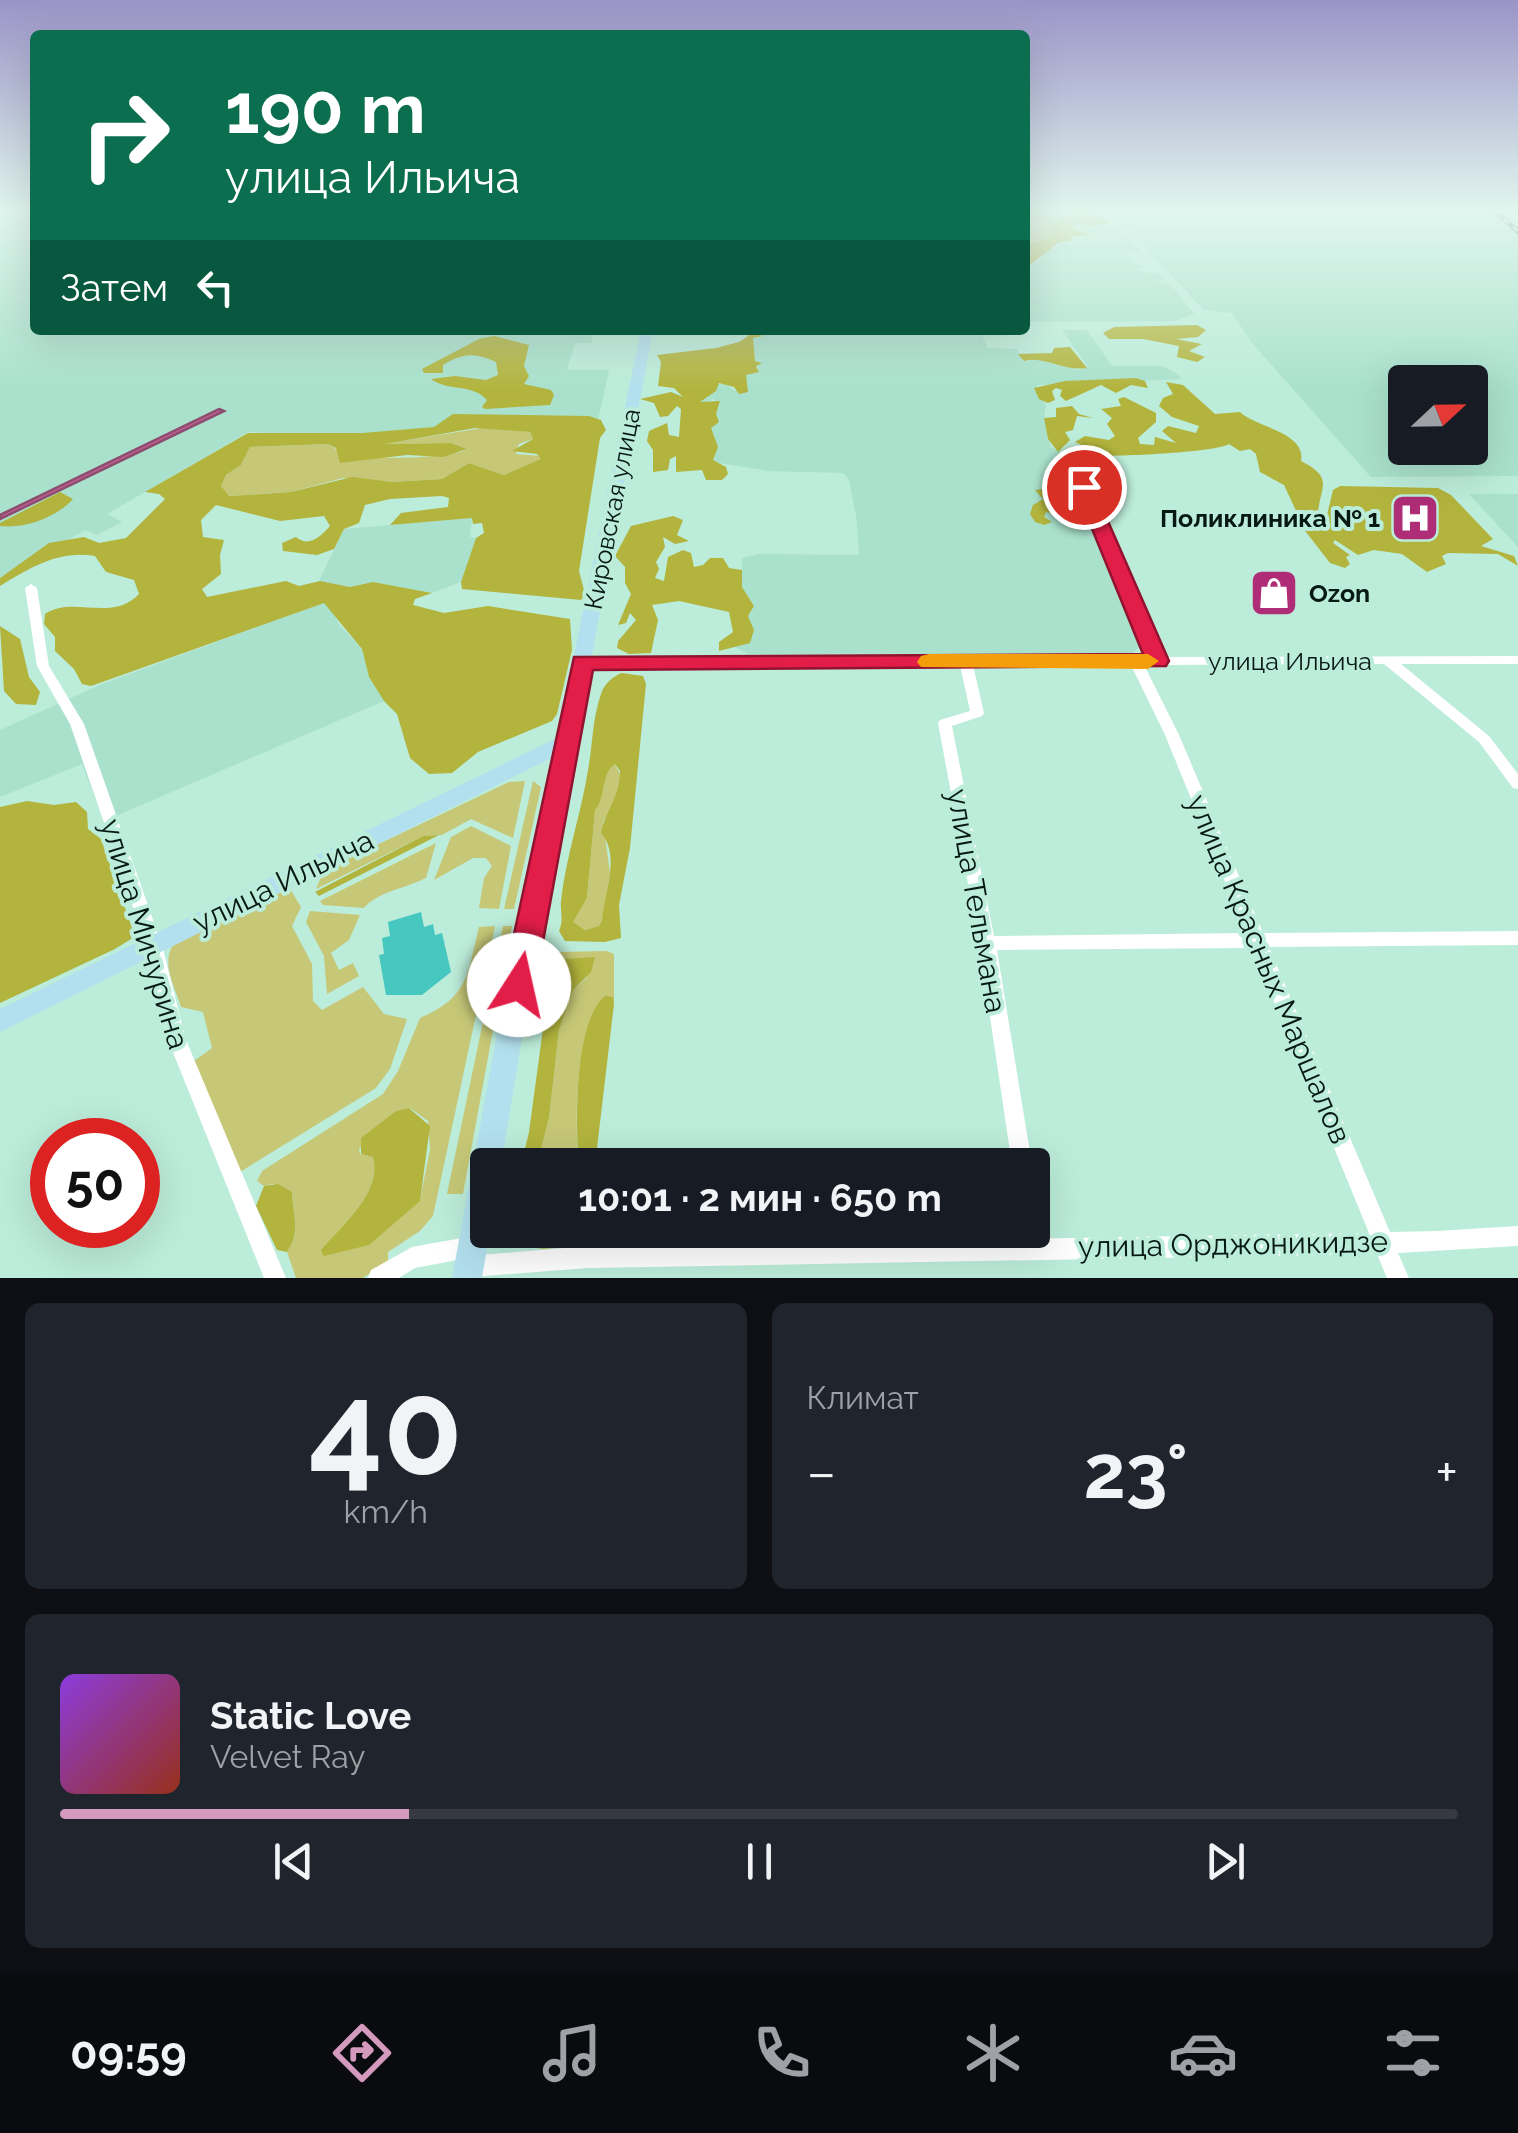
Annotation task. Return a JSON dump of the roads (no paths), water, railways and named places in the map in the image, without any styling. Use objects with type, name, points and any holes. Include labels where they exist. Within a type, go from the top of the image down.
[{"type":"main road","name":"Кировская улица","points":[[470,1264],[646,335]]},
{"type":"main road","name":"улица Ильича","points":[[0,1021],[566,742]]},
{"type":"street","points":[[1084,487],[1158,661]]},
{"type":"street","name":"улица Мичурина","points":[[31,588],[43,666],[77,724],[154,945],[177,1040],[274,1278]]},
{"type":"street","points":[[1388,660],[1484,739],[1518,784]]},
{"type":"street","name":"улица Ильича","points":[[582,662],[1518,660]]},
{"type":"street","name":"улица Красных Маршалов","points":[[1136,661],[1167,724],[1398,1278]]},
{"type":"street","name":"улица Тельмана","points":[[966,662],[977,713],[945,723],[987,943],[1019,1148]]},
{"type":"street","points":[[987,943],[1518,938]]},
{"type":"street","name":"улица Орджоникидзе","points":[[1050,1238],[1382,1242],[1518,1236]]},
{"type":"street","name":"улица Орджоникидзе","points":[[378,1278],[412,1258],[470,1264],[799,1248]]},
{"type":"place","name":"Поликлиника № 1","points":[[1415,518]]},
{"type":"place","name":"Ozon","points":[[1274,593]]}]
